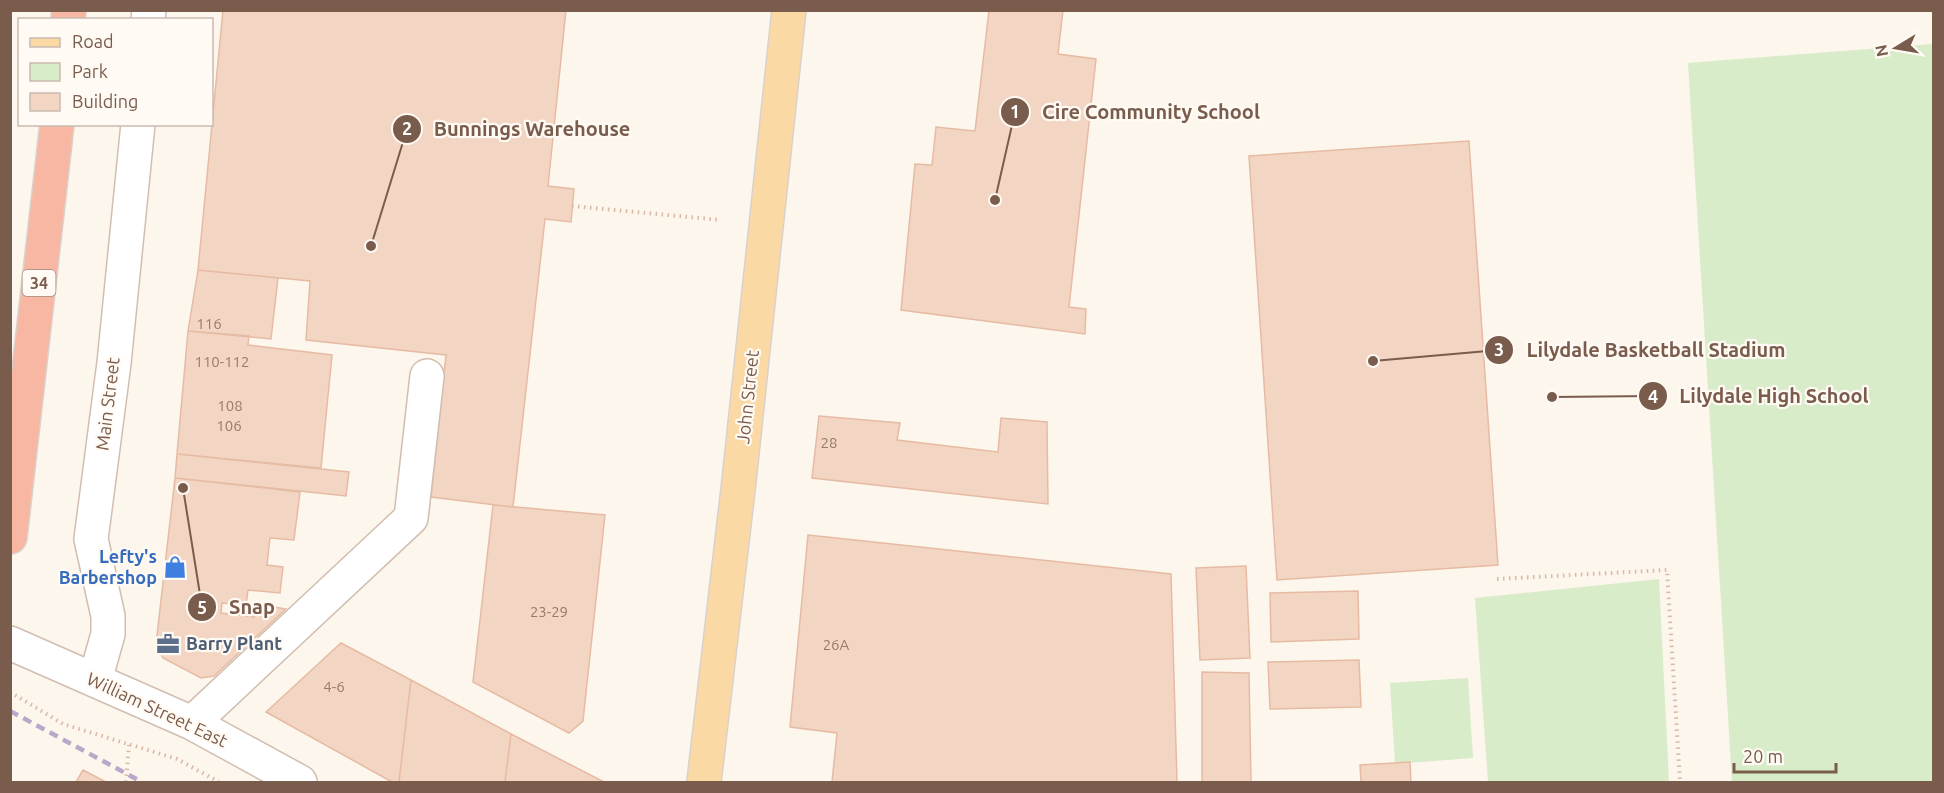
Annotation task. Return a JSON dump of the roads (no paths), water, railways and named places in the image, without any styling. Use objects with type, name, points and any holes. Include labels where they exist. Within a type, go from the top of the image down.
[{"type":"highway","name":"34","points":[[10,537],[16,437],[57,126]]},
{"type":"main road","name":"John Street","points":[[704,783],[789,10]]},
{"type":"street","name":"Main Street","points":[[95,680],[108,634],[108,616],[91,539],[114,363],[138,126]]},
{"type":"street","points":[[192,723],[411,518],[427,376]]},
{"type":"street","name":"William Street East","points":[[10,643],[192,723],[300,783]]},
{"type":"railway","points":[[10,711],[142,782]]},
{"type":"place","name":"Cire Community School","points":[[995,200]]},
{"type":"place","name":"Bunnings Warehouse","points":[[371,246]]},
{"type":"place","name":"Lilydale Basketball Stadium","points":[[1373,361]]},
{"type":"place","name":"Lilydale High School","points":[[1552,397]]},
{"type":"place","name":"Snap","points":[[183,488]]},
{"type":"place","name":"Lefty's Barbershop","points":[[175,567]]},
{"type":"place","name":"Barry Plant","points":[[168,644]]}]
